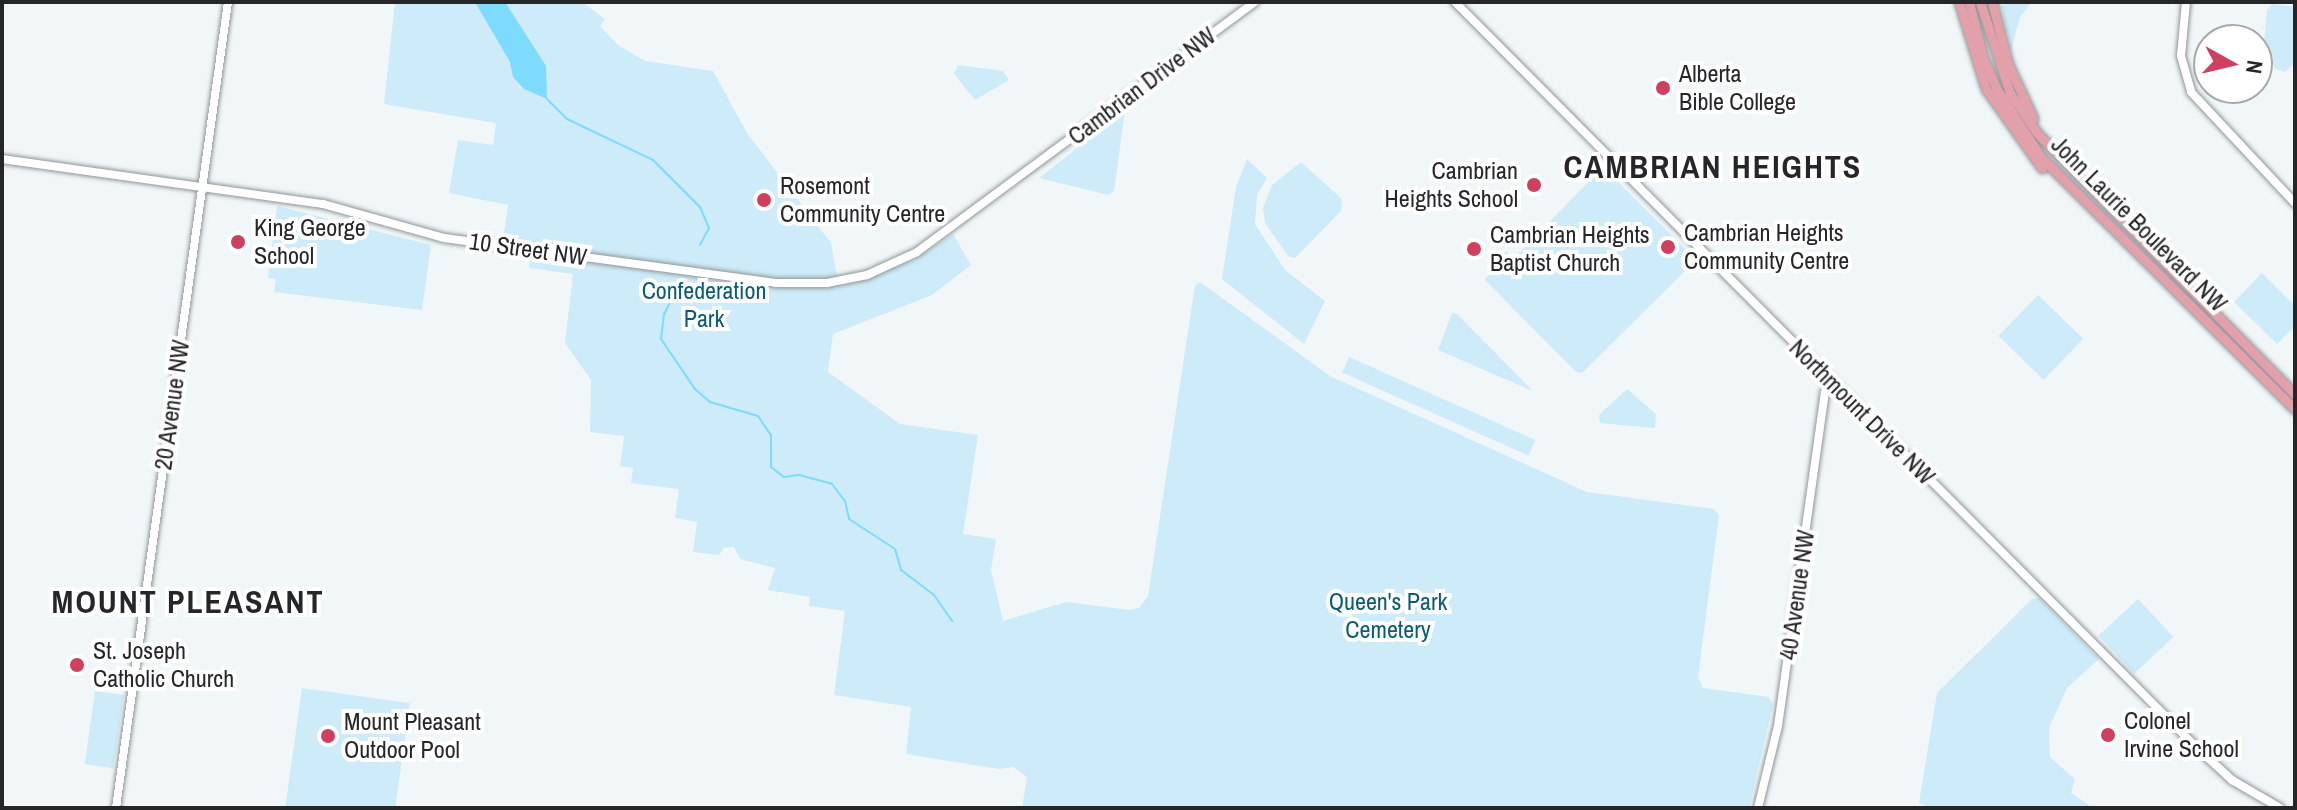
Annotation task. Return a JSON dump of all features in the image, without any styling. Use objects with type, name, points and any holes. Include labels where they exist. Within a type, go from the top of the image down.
[{"type":"main road","points":[[1959,2],[1986,89],[2030,155],[2057,177]]},
{"type":"main road","name":"John Laurie Boulevard NW","points":[[1969,2],[1983,58],[1998,91],[2057,177],[2295,409]]},
{"type":"main road","name":"John Laurie Boulevard NW","points":[[1980,2],[2010,93],[2037,133],[2295,395]]},
{"type":"main road","points":[[1992,2],[2008,64],[2037,133]]},
{"type":"street","name":"20 Avenue NW","points":[[116,808],[228,2]]},
{"type":"street","name":"Cambrian Drive NW","points":[[1028,171],[1255,2]]},
{"type":"street","name":"Northmount Drive NW","points":[[1455,2],[2194,745],[2232,780],[2280,808]]},
{"type":"street","points":[[2186,2],[2181,56],[2191,92],[2295,203]]},
{"type":"street","name":"10 Street NW","points":[[2,159],[342,208],[444,238],[805,284],[849,280],[901,260],[1028,171]]},
{"type":"street","name":"40 Avenue NW","points":[[1758,808],[1780,714],[1825,392],[1832,382]]},
{"type":"green space","points":[[395,2],[582,2],[605,19],[600,26],[618,45],[645,61],[713,71],[747,133],[831,243],[839,287],[914,260],[953,234],[971,265],[932,295],[833,334],[828,372],[900,424],[978,435],[963,534],[996,539],[991,570],[1003,621],[1066,602],[1129,610],[1139,608],[1148,596],[1195,285],[1200,282],[1330,376],[1587,492],[1714,509],[1719,515],[1698,677],[1703,688],[1769,697],[1773,705],[1749,808],[1022,808],[1027,777],[1013,767],[999,769],[906,754],[911,707],[834,695],[845,611],[809,606],[810,597],[768,590],[775,568],[740,559],[734,547],[724,548],[719,555],[693,552],[697,522],[675,518],[679,489],[631,483],[633,468],[620,466],[624,436],[590,432],[591,380],[565,343],[573,274],[529,268],[532,243],[503,239],[508,205],[449,193],[458,140],[493,145],[496,123],[384,104]]},
{"type":"green space","points":[[2007,2],[2032,2],[2020,17],[2011,50],[2001,7]]},
{"type":"green space","points":[[2272,4],[2295,7],[2295,63],[2285,72],[2275,69],[2273,64],[2273,24],[2266,24],[2267,10]]},
{"type":"green space","points":[[958,65],[1003,71],[1009,80],[975,100],[954,74]]},
{"type":"green space","points":[[1125,110],[1114,191],[1108,195],[1039,178]]},
{"type":"green space","points":[[1247,159],[1267,178],[1257,195],[1255,224],[1285,270],[1325,301],[1304,344],[1222,279],[1236,187]]},
{"type":"green space","points":[[1301,162],[1342,199],[1341,211],[1295,258],[1288,256],[1265,223],[1263,208],[1272,185]]},
{"type":"green space","points":[[1603,167],[1696,260],[1582,373],[1576,372],[1485,280],[1506,251],[1514,258]]},
{"type":"green space","points":[[277,206],[431,245],[422,310],[274,292],[276,279],[268,278]]},
{"type":"green space","points":[[2262,273],[2295,306],[2295,326],[2277,344],[2234,302]]},
{"type":"green space","points":[[2038,295],[2083,339],[2044,380],[1998,336]]},
{"type":"green space","points":[[1452,313],[1457,314],[1533,391],[1438,350]]},
{"type":"green space","points":[[1349,357],[1535,440],[1528,456],[1342,373]]},
{"type":"green space","points":[[1627,389],[1656,414],[1655,428],[1600,423],[1599,415]]},
{"type":"green space","points":[[2039,598],[2099,659],[2067,688],[2049,728],[2050,757],[2075,779],[2071,793],[2093,808],[1930,808],[1919,803],[1937,693],[2032,599]]},
{"type":"green space","points":[[2138,599],[2173,637],[2134,674],[2099,636]]},
{"type":"green space","points":[[302,688],[410,703],[395,808],[285,808]]},
{"type":"green space","points":[[95,691],[124,695],[113,768],[85,764]]},
{"type":"water","points":[[475,2],[505,2],[546,66],[547,99],[524,89],[513,77],[510,62]]},
{"type":"waterway","points":[[547,99],[567,119],[653,160],[700,207],[709,228],[700,245]]},
{"type":"waterway","points":[[672,299],[664,314],[661,339],[695,389],[710,402],[758,416],[771,435],[771,467],[784,477],[799,475],[832,484],[845,501],[849,519],[895,549],[901,570],[934,595],[952,621]]},
{"type":"place","name":"Alberta Bible College","points":[[1663,88]]},
{"type":"place","name":"Cambrian Heights School","points":[[1534,185]]},
{"type":"place","name":"Rosemont Community Centre","points":[[764,200]]},
{"type":"place","name":"King George School","points":[[238,242]]},
{"type":"place","name":"Cambrian Heights Community Centre","points":[[1668,247]]},
{"type":"place","name":"Cambrian Heights Baptist Church","points":[[1474,249]]},
{"type":"place","name":"St. Joseph Catholic Church","points":[[77,665]]},
{"type":"place","name":"Colonel Irvine School","points":[[2108,735]]},
{"type":"place","name":"Mount Pleasant Outdoor Pool","points":[[328,736]]},
{"type":"district","name":"CAMBRIAN HEIGHTS","points":[[1713,167]]},
{"type":"district","name":"MOUNT PLEASANT","points":[[188,602]]},
{"type":"park label","name":"Confederation Park","points":[[704,305]]},
{"type":"park label","name":"Queen's Park Cemetery","points":[[1388,616]]}]
